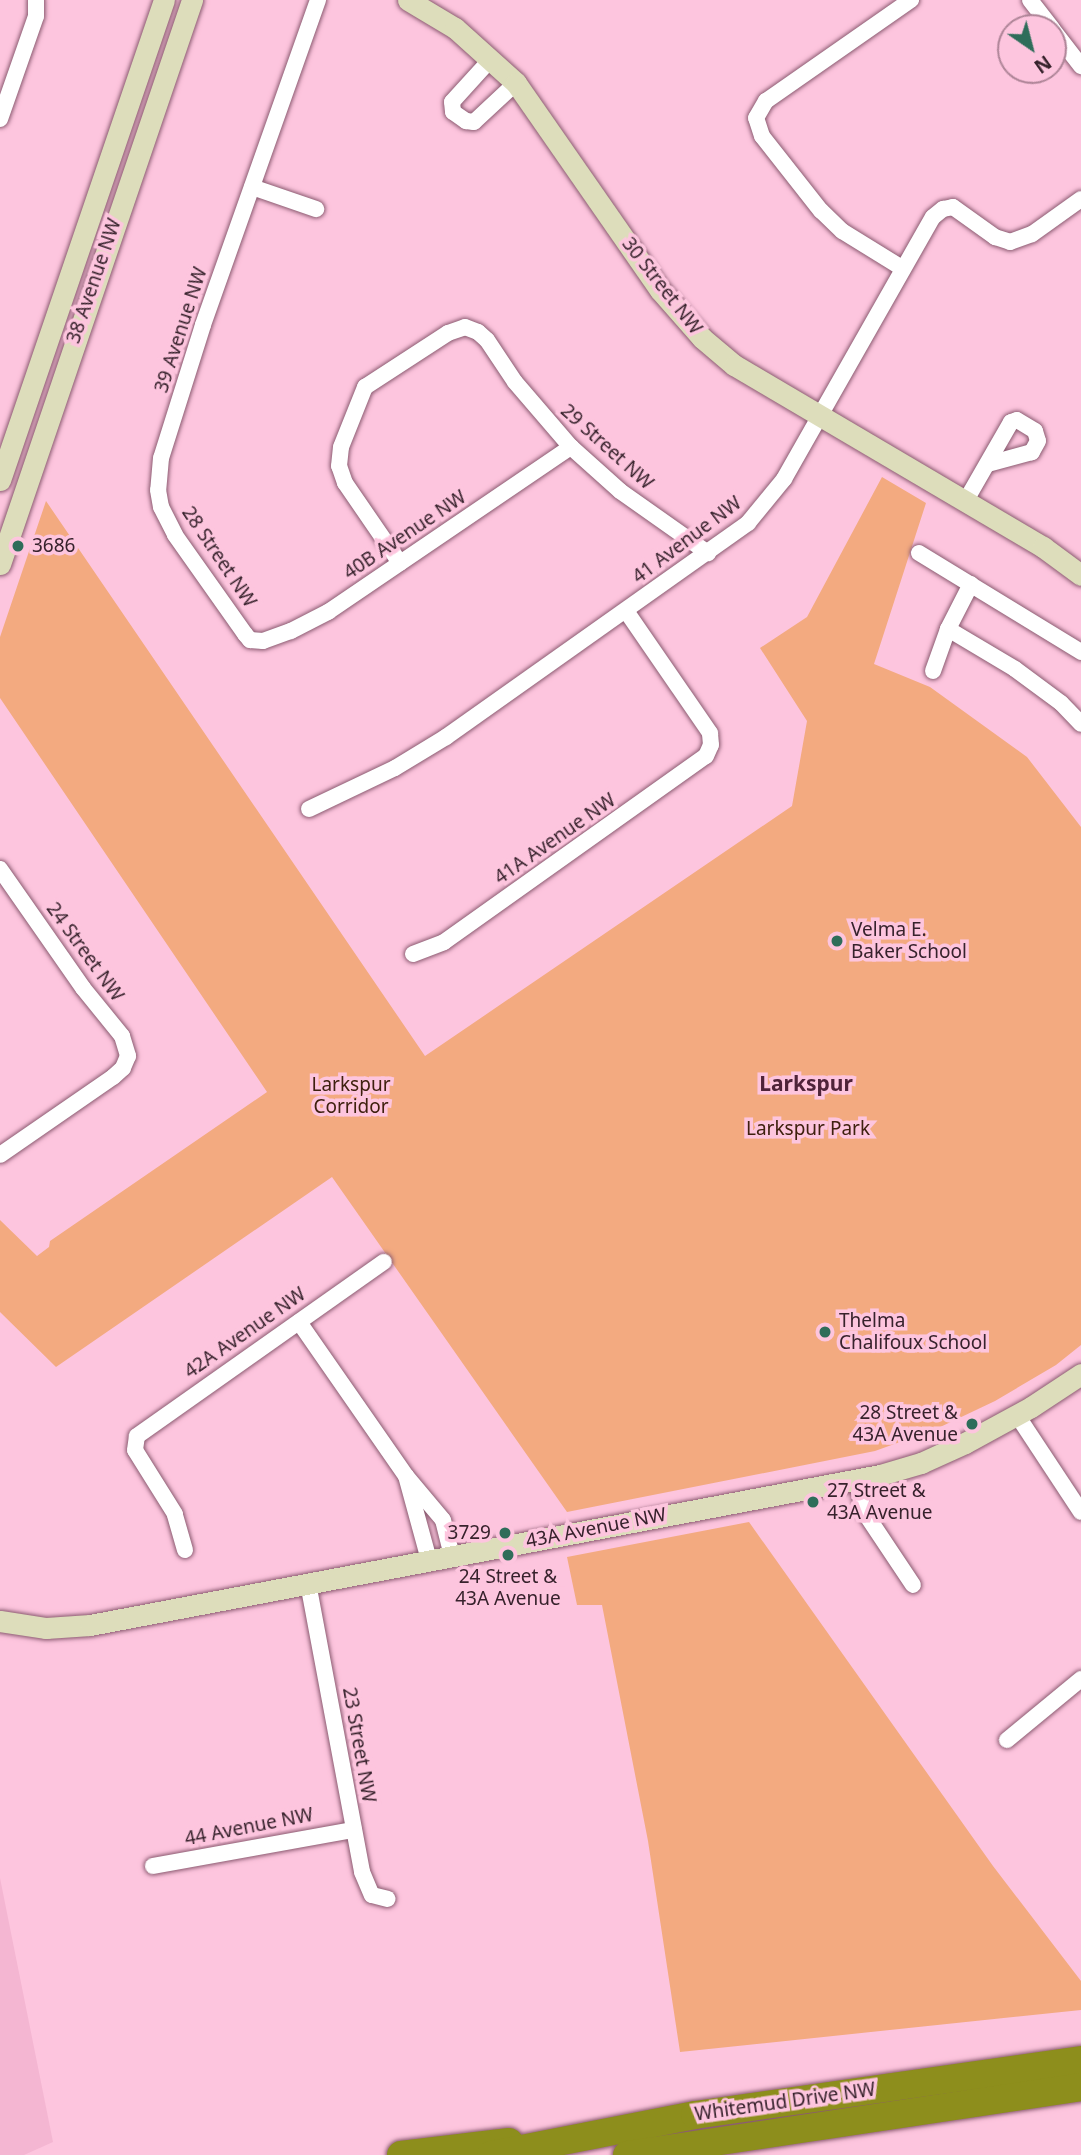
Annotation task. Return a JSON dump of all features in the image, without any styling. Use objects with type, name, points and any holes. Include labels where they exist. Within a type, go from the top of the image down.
[{"type":"highway","name":"Whitemud Drive NW","points":[[491,2155],[592,2133],[695,2115],[1081,2060]]},
{"type":"highway","name":"Whitemud Drive NW","points":[[627,2155],[1081,2087]]},
{"type":"highway","points":[[401,2155],[592,2133]]},
{"type":"street","points":[[0,119],[36,16],[36,0]]},
{"type":"street","name":"38 Avenue NW","points":[[0,480],[164,0]]},
{"type":"street","name":"38 Avenue NW","points":[[0,564],[192,0]]},
{"type":"street","name":"39 Avenue NW","points":[[158,490],[158,474],[166,444],[203,326],[318,0]]},
{"type":"street","name":"30 Street NW","points":[[408,0],[455,28],[516,83],[681,316],[734,365],[1043,547],[1081,575]]},
{"type":"street","points":[[902,268],[842,231],[821,211],[762,136],[756,118],[766,101],[911,0]]},
{"type":"street","points":[[1030,0],[1041,14]]},
{"type":"street","points":[[1067,48],[1081,66]]},
{"type":"street","points":[[491,58],[452,102],[453,112],[466,121],[474,122],[516,83]]},
{"type":"street","points":[[253,187],[316,209]]},
{"type":"street","name":"41 Avenue NW","points":[[309,809],[395,768],[435,744],[708,553],[761,509],[784,479],[902,268],[933,217],[943,209],[953,207],[995,237],[1010,242],[1026,237],[1081,199]]},
{"type":"street","name":"29 Street NW","points":[[400,563],[340,474],[341,447],[365,387],[448,333],[465,327],[478,332],[486,340],[515,382],[571,447],[620,491],[708,553]]},
{"type":"street","name":"40B Avenue NW","points":[[254,642],[274,638],[312,621],[571,447]]},
{"type":"street","points":[[965,502],[988,464]]},
{"type":"street","name":"28 Street NW","points":[[158,490],[162,507],[175,535],[245,634],[254,642]]},
{"type":"street","points":[[919,553],[1079,645]]},
{"type":"street","points":[[933,671],[948,629],[971,584]]},
{"type":"street","name":"41A Avenue NW","points":[[413,954],[444,942],[698,764],[711,745],[708,728],[626,611]]},
{"type":"street","points":[[948,629],[1015,669],[1061,703],[1081,724]]},
{"type":"street","name":"24 Street NW","points":[[0,869],[83,988],[122,1036],[128,1050],[126,1063],[113,1077],[0,1155]]},
{"type":"street","name":"42A Avenue NW","points":[[185,1550],[175,1514],[139,1458],[134,1443],[147,1426],[384,1262]]},
{"type":"street","points":[[299,1322],[406,1476],[443,1520],[452,1556]]},
{"type":"street","name":"43A Avenue NW","points":[[0,1621],[46,1628],[90,1625],[857,1480],[921,1463],[1017,1415],[1081,1374]]},
{"type":"street","points":[[1017,1415],[1081,1513]]},
{"type":"street","points":[[406,1476],[429,1560]]},
{"type":"street","points":[[857,1480],[863,1510],[913,1585]]},
{"type":"street","name":"23 Street NW","points":[[308,1583],[368,1891],[378,1898],[388,1899]]},
{"type":"street","points":[[1007,1740],[1081,1679]]},
{"type":"street","name":"44 Avenue NW","points":[[153,1866],[354,1829]]},
{"type":"shaded area","points":[[0,1878],[53,2142],[24,2155],[0,2155]]},
{"type":"green space","name":"Larkspur Park","points":[[882,477],[926,503],[874,664],[930,687],[1027,757],[1081,827],[1081,1345],[1056,1365],[995,1401],[936,1429],[875,1451],[567,1512],[332,1177],[56,1367],[0,1312],[0,1220],[37,1256],[49,1247],[50,1241],[267,1092],[0,698],[0,637],[46,501],[425,1056],[792,806],[807,721],[760,648],[807,617]]},
{"type":"green space","points":[[749,1522],[993,1866],[1081,1981],[1081,2010],[680,2052],[648,1841],[602,1605],[577,1605],[567,1557]]},
{"type":"place","name":"3686","points":[[18,546]]},
{"type":"place","name":"Velma E. Baker School","points":[[837,941]]},
{"type":"place","name":"Thelma Chalifoux School","points":[[825,1332]]},
{"type":"place","name":"28 Street & 43A Avenue","points":[[972,1424]]},
{"type":"place","name":"27 Street & 43A Avenue","points":[[813,1502]]},
{"type":"place","name":"3729","points":[[505,1533]]},
{"type":"place","name":"24 Street & 43A Avenue","points":[[508,1555]]},
{"type":"district","name":"Larkspur","points":[[806,1083]]},
{"type":"park label","name":"Larkspur Corridor","points":[[351,1096]]}]
